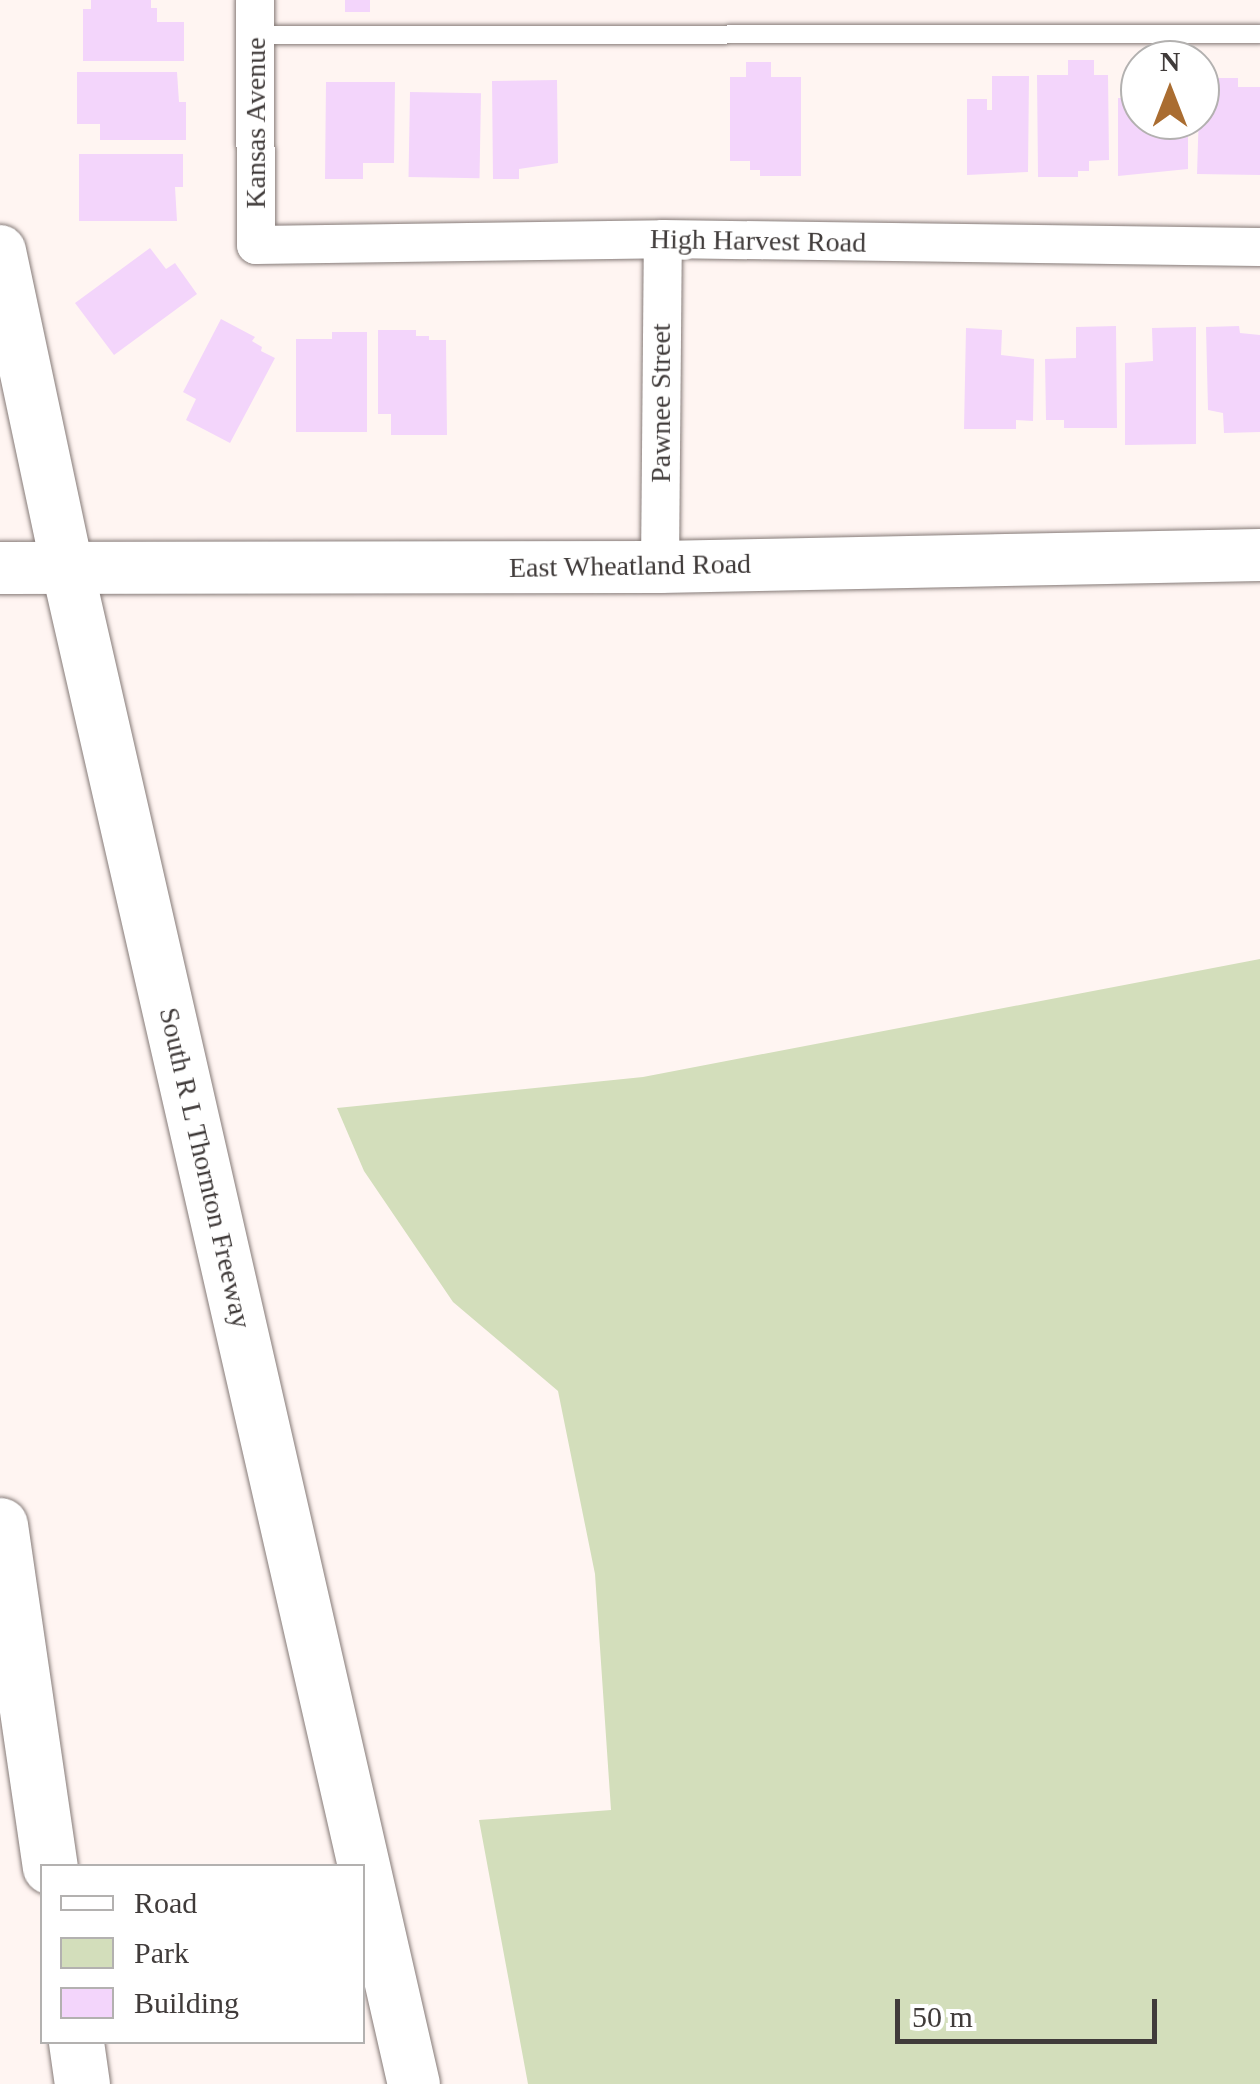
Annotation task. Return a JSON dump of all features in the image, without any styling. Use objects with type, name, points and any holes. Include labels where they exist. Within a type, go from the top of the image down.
[{"type":"highway","points":[[0,1525],[50,1864]]},
{"type":"highway","points":[[76,2044],[82,2084]]},
{"type":"main road","name":"South R L Thornton Freeway","points":[[0,251],[68,568],[364,1864]]},
{"type":"main road","name":"East Wheatland Road","points":[[0,568],[660,567],[1260,555]]},
{"type":"main road","name":"South R L Thornton Freeway","points":[[365,1869],[414,2084]]},
{"type":"street","name":"Kansas Avenue","points":[[255,18],[256,245]]},
{"type":"street","name":"High Harvest Road","points":[[256,245],[663,240],[1260,247]]},
{"type":"street","name":"Pawnee Street","points":[[660,567],[663,240]]},
{"type":"lane","points":[[255,18],[1260,34]]},
{"type":"green space","points":[[1260,959],[1260,2084],[528,2084],[479,1820],[611,1810],[595,1574],[558,1391],[453,1302],[364,1171],[337,1108],[643,1077]]},
{"type":"building","points":[[91,0],[151,0],[151,8],[157,8],[157,22],[184,22],[184,61],[83,61],[83,9],[91,9]]},
{"type":"building","points":[[345,0],[370,0],[370,12],[345,12]]},
{"type":"building","points":[[1068,60],[1094,60],[1094,75],[1108,75],[1109,160],[1089,161],[1089,171],[1078,171],[1078,177],[1038,177],[1037,75],[1068,75]]},
{"type":"building","points":[[746,62],[771,62],[771,77],[801,77],[801,176],[760,176],[760,170],[750,170],[750,161],[730,161],[730,77],[746,77]]},
{"type":"building","points":[[77,72],[177,72],[179,102],[186,102],[186,140],[100,140],[100,124],[77,124]]},
{"type":"building","points":[[992,76],[1029,76],[1028,172],[967,175],[967,99],[987,99],[987,110],[992,110]]},
{"type":"building","points":[[1220,78],[1238,78],[1238,87],[1260,87],[1260,175],[1197,174],[1198,140],[1220,140]]},
{"type":"building","points":[[557,80],[558,163],[519,169],[519,179],[493,179],[492,81]]},
{"type":"building","points":[[326,82],[395,82],[394,163],[363,163],[363,179],[325,179]]},
{"type":"building","points":[[410,92],[481,93],[480,178],[409,177]]},
{"type":"building","points":[[1118,98],[1120,140],[1188,140],[1188,169],[1118,176]]},
{"type":"building","points":[[79,154],[183,154],[183,187],[175,187],[177,221],[79,221]]},
{"type":"building","points":[[150,248],[166,269],[175,263],[197,294],[114,355],[75,303]]},
{"type":"building","points":[[221,319],[255,337],[252,341],[262,347],[261,351],[275,358],[230,443],[186,420],[196,399],[183,392]]},
{"type":"building","points":[[1116,326],[1117,428],[1064,428],[1064,420],[1046,420],[1045,359],[1076,358],[1076,327]]},
{"type":"building","points":[[1239,326],[1240,333],[1260,335],[1260,432],[1224,433],[1223,413],[1208,410],[1206,327]]},
{"type":"building","points":[[1196,327],[1196,444],[1125,445],[1125,363],[1153,361],[1152,328]]},
{"type":"building","points":[[966,328],[1002,330],[1001,355],[1034,359],[1033,421],[1016,420],[1016,429],[964,429]]},
{"type":"building","points":[[378,330],[416,330],[416,336],[446,340],[447,435],[391,435],[391,414],[378,414]]},
{"type":"building","points":[[332,332],[367,332],[367,432],[296,432],[296,339],[332,339]]}]
